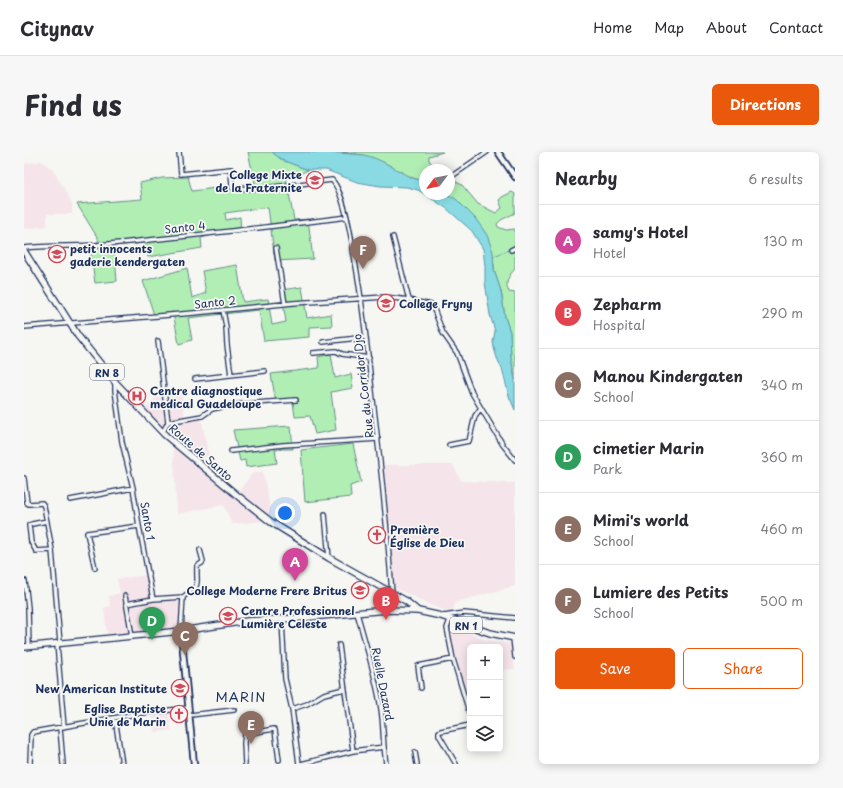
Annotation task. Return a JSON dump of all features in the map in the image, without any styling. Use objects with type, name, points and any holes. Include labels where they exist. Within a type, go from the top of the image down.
[{"type":"main road","points":[[498,152],[515,177]]},
{"type":"main road","name":"Route de Santo","points":[[24,249],[78,336],[115,382],[162,432],[271,522],[329,558],[411,604],[418,612]]},
{"type":"main road","name":"RN 1","points":[[27,647],[181,631],[247,622],[387,610],[418,612],[441,616],[490,633],[514,638]]},
{"type":"main road","points":[[181,631],[194,764]]},
{"type":"street","name":"Rue du Corridor Djo","points":[[179,152],[181,174],[231,169],[232,188],[265,189],[332,180],[338,189],[347,217],[362,299],[378,438],[392,593]]},
{"type":"street","points":[[455,174],[487,152]]},
{"type":"street","name":"Santo 4","points":[[24,249],[50,246],[68,247],[107,244],[191,236],[347,217]]},
{"type":"street","points":[[393,237],[409,300]]},
{"type":"street","points":[[276,248],[284,304]]},
{"type":"street","name":"Santo 2","points":[[24,327],[284,304],[385,297],[409,300],[432,306],[443,333],[457,353],[470,390],[480,409]]},
{"type":"street","points":[[223,310],[226,327],[226,345],[231,375]]},
{"type":"street","points":[[323,342],[366,336]]},
{"type":"street","points":[[158,341],[168,422],[162,432]]},
{"type":"street","points":[[314,353],[336,351],[342,354],[368,358]]},
{"type":"street","points":[[194,379],[265,371]]},
{"type":"street","name":"Santo 1","points":[[115,382],[122,442],[133,488],[152,599]]},
{"type":"street","points":[[168,422],[202,416],[212,409],[231,405],[296,400]]},
{"type":"street","points":[[449,445],[469,441],[475,416],[480,409],[503,445],[515,460]]},
{"type":"street","points":[[232,451],[282,445],[378,438]]},
{"type":"street","points":[[24,478],[27,503],[42,503],[44,506],[52,550],[63,764]]},
{"type":"street","points":[[70,500],[133,488]]},
{"type":"street","points":[[325,514],[329,558]]},
{"type":"street","points":[[47,521],[30,524],[31,542],[36,551],[52,550]]},
{"type":"street","points":[[95,568],[87,533],[139,526]]},
{"type":"street","points":[[126,604],[152,599],[183,597],[195,588],[198,582],[197,566],[203,561],[200,550]]},
{"type":"street","points":[[24,581],[28,608],[27,647]]},
{"type":"street","points":[[125,596],[132,636]]},
{"type":"street","points":[[181,631],[183,597]]},
{"type":"street","name":"Ruelle Dazard","points":[[357,613],[370,659],[381,710],[386,764]]},
{"type":"street","points":[[441,616],[464,613],[515,618]]},
{"type":"street","points":[[282,620],[285,679],[292,708],[300,764],[353,751],[384,747]]},
{"type":"street","points":[[450,620],[447,628],[467,704]]},
{"type":"street","points":[[514,638],[515,657]]},
{"type":"street","points":[[340,645],[344,689],[353,751]]},
{"type":"street","points":[[421,688],[418,666],[454,659]]},
{"type":"street","points":[[292,708],[307,704],[324,694],[344,689]]},
{"type":"street","points":[[30,764],[31,736],[33,732],[142,713],[189,708]]},
{"type":"street","points":[[190,715],[234,710]]},
{"type":"street","points":[[115,718],[122,764]]},
{"type":"street","points":[[456,764],[439,735],[441,731],[467,726]]},
{"type":"street","points":[[245,764],[245,734],[269,729],[275,730],[279,760]]},
{"type":"street","points":[[415,752],[417,764]]},
{"type":"shaded area","points":[[41,161],[52,169],[67,193],[72,204],[72,214],[47,214],[47,226],[24,229],[24,164]]},
{"type":"shaded area","points":[[181,392],[185,420],[201,418],[209,456],[200,460],[163,428],[145,410],[157,397]]},
{"type":"shaded area","points":[[173,446],[234,496],[254,472],[263,472],[271,513],[263,521],[232,524],[224,505],[177,514]]},
{"type":"shaded area","points":[[382,465],[453,465],[461,481],[515,483],[515,586],[456,602],[451,613],[430,605],[394,587]]},
{"type":"shaded area","points":[[147,575],[152,599],[183,597],[180,628],[107,634],[104,608],[110,606],[109,596],[120,593],[117,579]]},
{"type":"shaded area","points":[[451,622],[483,639],[511,644],[515,669],[503,670],[503,644],[467,644],[467,700],[465,700],[457,677],[446,630]]},
{"type":"shaded area","points":[[169,712],[171,730],[155,732],[152,715]]},
{"type":"green space","points":[[248,152],[272,152],[282,160],[308,170],[286,178],[294,220],[308,219],[313,259],[275,261],[268,207],[225,213],[226,220],[240,217],[241,233],[217,234],[201,238],[202,248],[148,257],[145,243],[114,246],[117,281],[95,283],[90,248],[99,240],[77,204],[142,199],[140,183],[162,178],[188,177],[192,191],[255,183]]},
{"type":"green space","points":[[341,152],[443,152],[429,156],[429,160],[433,164],[419,164],[419,180],[384,163],[363,155]]},
{"type":"green space","points":[[455,181],[462,185],[478,204],[496,213],[502,208],[499,200],[502,197],[512,192],[515,194],[515,213],[501,220],[497,224],[498,227],[506,230],[515,229],[515,269],[509,277],[507,285],[509,292],[515,293],[515,380],[511,358],[510,332],[505,317],[501,291],[494,270],[494,265],[475,218],[455,200]]},
{"type":"green space","points":[[237,265],[243,302],[268,299],[272,325],[286,322],[281,290],[302,287],[307,318],[331,314],[332,326],[309,327],[309,337],[264,341],[259,310],[188,318],[192,340],[179,344],[173,312],[154,315],[143,281],[187,268],[192,298],[206,293],[202,271]]},
{"type":"green space","points":[[331,354],[335,378],[351,374],[353,388],[331,392],[336,430],[315,434],[310,416],[295,417],[293,402],[276,403],[271,374],[319,368],[318,357]]},
{"type":"green space","points":[[291,426],[293,449],[275,449],[277,463],[246,467],[245,460],[240,461],[233,430]]},
{"type":"green space","points":[[353,444],[361,482],[350,486],[351,497],[305,502],[301,450]]},
{"type":"water","points":[[272,152],[330,153],[370,156],[410,177],[419,179],[419,191],[407,187],[380,186],[357,182],[326,170],[308,170],[282,160]]},
{"type":"water","points":[[456,199],[475,218],[487,235],[493,252],[494,270],[501,291],[505,317],[510,332],[511,358],[515,380],[515,410],[494,348],[493,342],[495,331],[490,315],[485,282],[483,249],[472,231],[446,208],[434,200]]},
{"type":"waterway","points":[[494,256],[509,250]]},
{"type":"place","name":"College Mixte de la Fraternite","points":[[315,180]]},
{"type":"place","name":"petit innocents gaderie kendergaten","points":[[57,254]]},
{"type":"place","name":"Lumiere des Petits","points":[[363,269]]},
{"type":"place","name":"College Fryny","points":[[386,303]]},
{"type":"place","name":"Centre diagnostique medical Guadeloupe","points":[[137,396]]},
{"type":"place","name":"Première Église de Dieu","points":[[377,535]]},
{"type":"place","name":"samy's Hotel","points":[[295,581]]},
{"type":"place","name":"College Moderne Frere Britus","points":[[360,590]]},
{"type":"place","name":"Centre Professionnel Lumière Celeste","points":[[228,616]]},
{"type":"place","name":"Zepharm","points":[[386,620]]},
{"type":"place","name":"cimetier Marin","points":[[152,640]]},
{"type":"place","name":"Manou Kindergaten","points":[[185,655]]},
{"type":"place","name":"New American Institute","points":[[180,688]]},
{"type":"place","name":"Eglise Baptiste Unie de Marin","points":[[179,714]]},
{"type":"place","name":"Mimi's world","points":[[251,744]]},
{"type":"district","name":"MARIN","points":[[241,696]]}]
